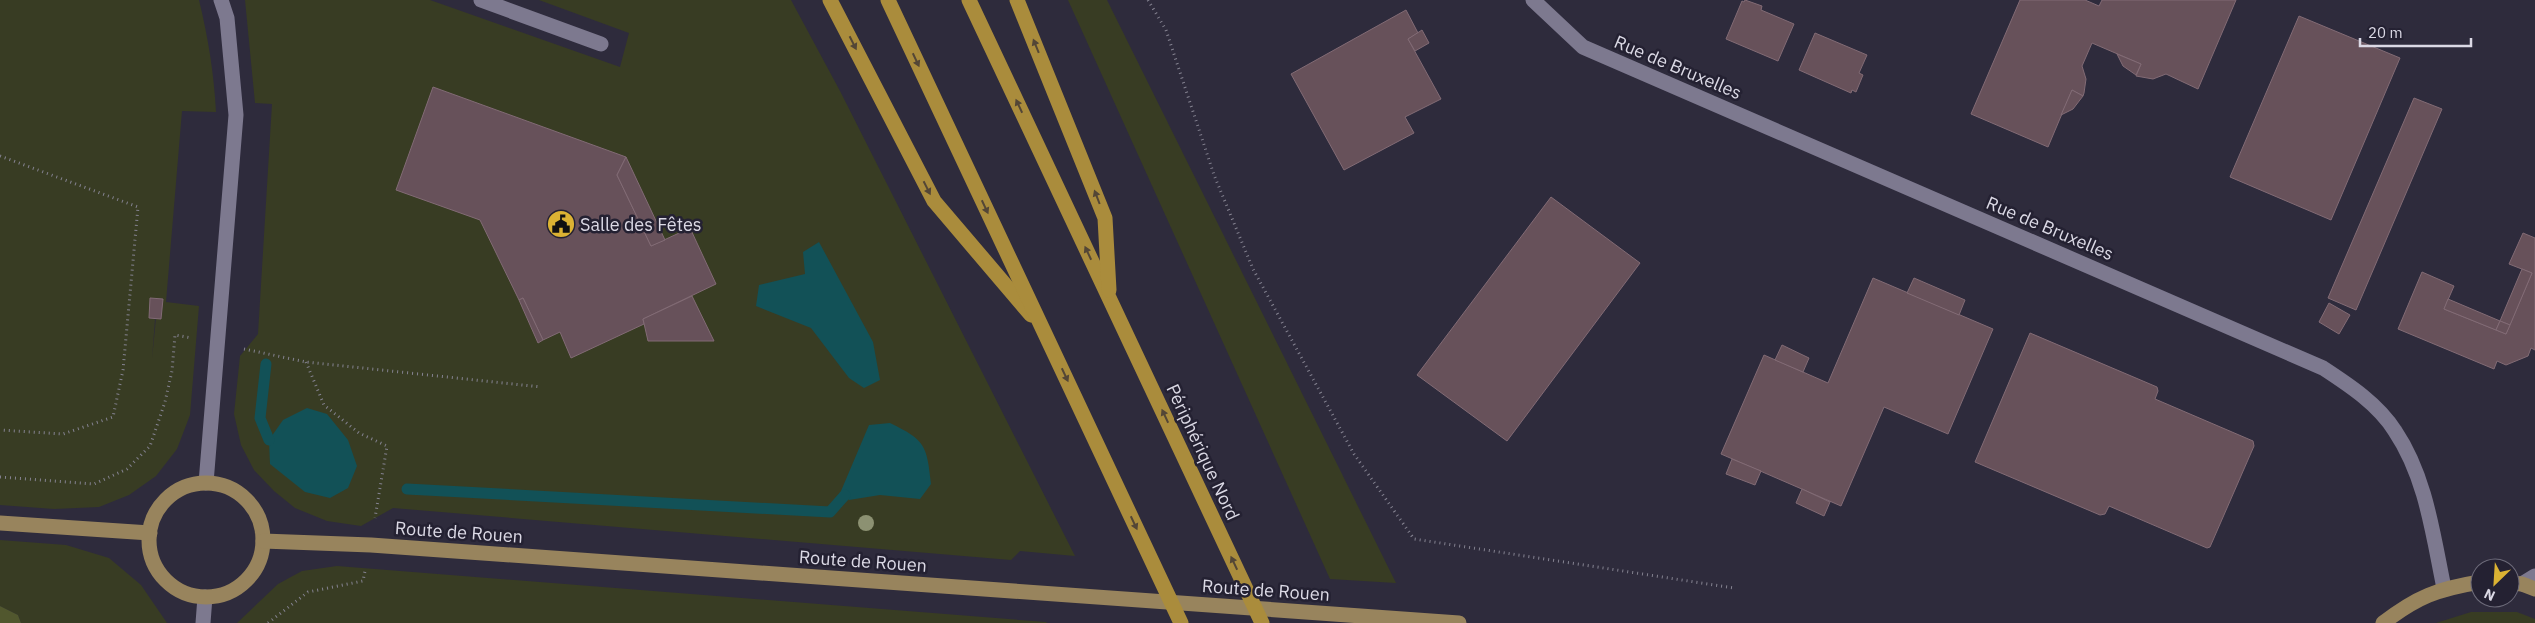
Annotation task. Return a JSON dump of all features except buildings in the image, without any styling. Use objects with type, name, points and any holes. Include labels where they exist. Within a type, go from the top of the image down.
[{"type":"highway","points":[[830,0],[934,201],[1044,331]]},
{"type":"highway","points":[[888,0],[1181,623]]},
{"type":"highway","name":"Périphérique Nord","points":[[969,0],[1262,623]]},
{"type":"highway","points":[[1017,0],[1105,218],[1109,297]]},
{"type":"main road","points":[[206,483],[221,485],[234,490],[246,500],[255,512],[261,525],[263,541],[261,555],[255,569],[246,580],[234,590],[221,595],[205,597],[186,594],[170,584],[157,570],[150,552],[150,533],[154,517],[162,503],[174,492],[190,485],[206,483]]},
{"type":"main road","points":[[0,523],[150,533]]},
{"type":"main road","name":"Route de Rouen","points":[[263,541],[371,545],[1459,623]]},
{"type":"main road","points":[[2383,623],[2410,602],[2444,588],[2470,584]]},
{"type":"street","points":[[206,483],[236,115],[227,18],[221,0]]},
{"type":"street","points":[[481,0],[601,44]]},
{"type":"street","name":"Rue de Bruxelles","points":[[1533,0],[1583,47],[2278,347],[2336,376],[2378,410],[2395,430],[2411,459],[2426,503],[2444,588]]},
{"type":"street","points":[[2522,585],[2535,576]]},
{"type":"street","points":[[203,623],[205,597]]},
{"type":"path","points":[[1148,0],[1166,30],[1214,175],[1253,269],[1354,454],[1414,539],[1734,588]]},
{"type":"path","points":[[0,156],[138,207],[123,370],[112,416],[63,434],[0,430]]},
{"type":"path","points":[[0,478],[94,484],[127,469],[150,446],[165,402],[172,371],[175,335],[306,362],[541,387]]},
{"type":"path","points":[[268,623],[308,592],[363,580],[371,545],[387,446],[359,433],[324,405],[306,362]]},
{"type":"shaded area","points":[[0,0],[199,0],[210,55],[216,112],[182,111],[166,302],[199,306],[190,415],[177,449],[156,476],[129,495],[99,507],[54,509],[0,505]],"holes":[[[150,298],[163,299],[161,318],[157,308],[152,359],[155,319],[149,318]]]},
{"type":"shaded area","points":[[245,0],[430,0],[620,67],[629,33],[539,0],[791,0],[840,91],[1075,556],[1020,551],[1011,560],[393,508],[361,526],[327,521],[295,508],[274,491],[254,470],[241,445],[234,414],[240,356],[258,334],[272,104],[255,103]]},
{"type":"shaded area","points":[[1068,0],[1107,0],[1396,583],[1330,579]]},
{"type":"shaded area","points":[[819,242],[873,342],[880,380],[864,388],[849,378],[811,328],[756,306],[759,285],[805,274],[803,252]]},
{"type":"shaded area","points":[[307,408],[327,414],[348,440],[357,466],[348,488],[330,498],[305,492],[270,464],[269,440],[283,420]]},
{"type":"shaded area","points":[[890,423],[911,434],[922,445],[928,460],[931,484],[920,499],[880,495],[849,500],[841,491],[869,425]]},
{"type":"shaded area","points":[[0,540],[66,545],[109,558],[141,585],[167,623],[21,623],[18,615],[0,606]]},
{"type":"shaded area","points":[[337,566],[1047,623],[237,623],[278,584],[302,571]]},
{"type":"shaded area","points":[[0,606],[18,615],[21,623],[0,623]]},
{"type":"shaded area","points":[[2471,612],[2517,612],[2535,619],[2535,623],[2436,623]]},
{"type":"waterway","points":[[266,364],[260,418],[269,440]]},
{"type":"waterway","points":[[407,489],[830,512],[845,495]]},
{"type":"place","name":"Salle des Fêtes","points":[[561,224]]}]
